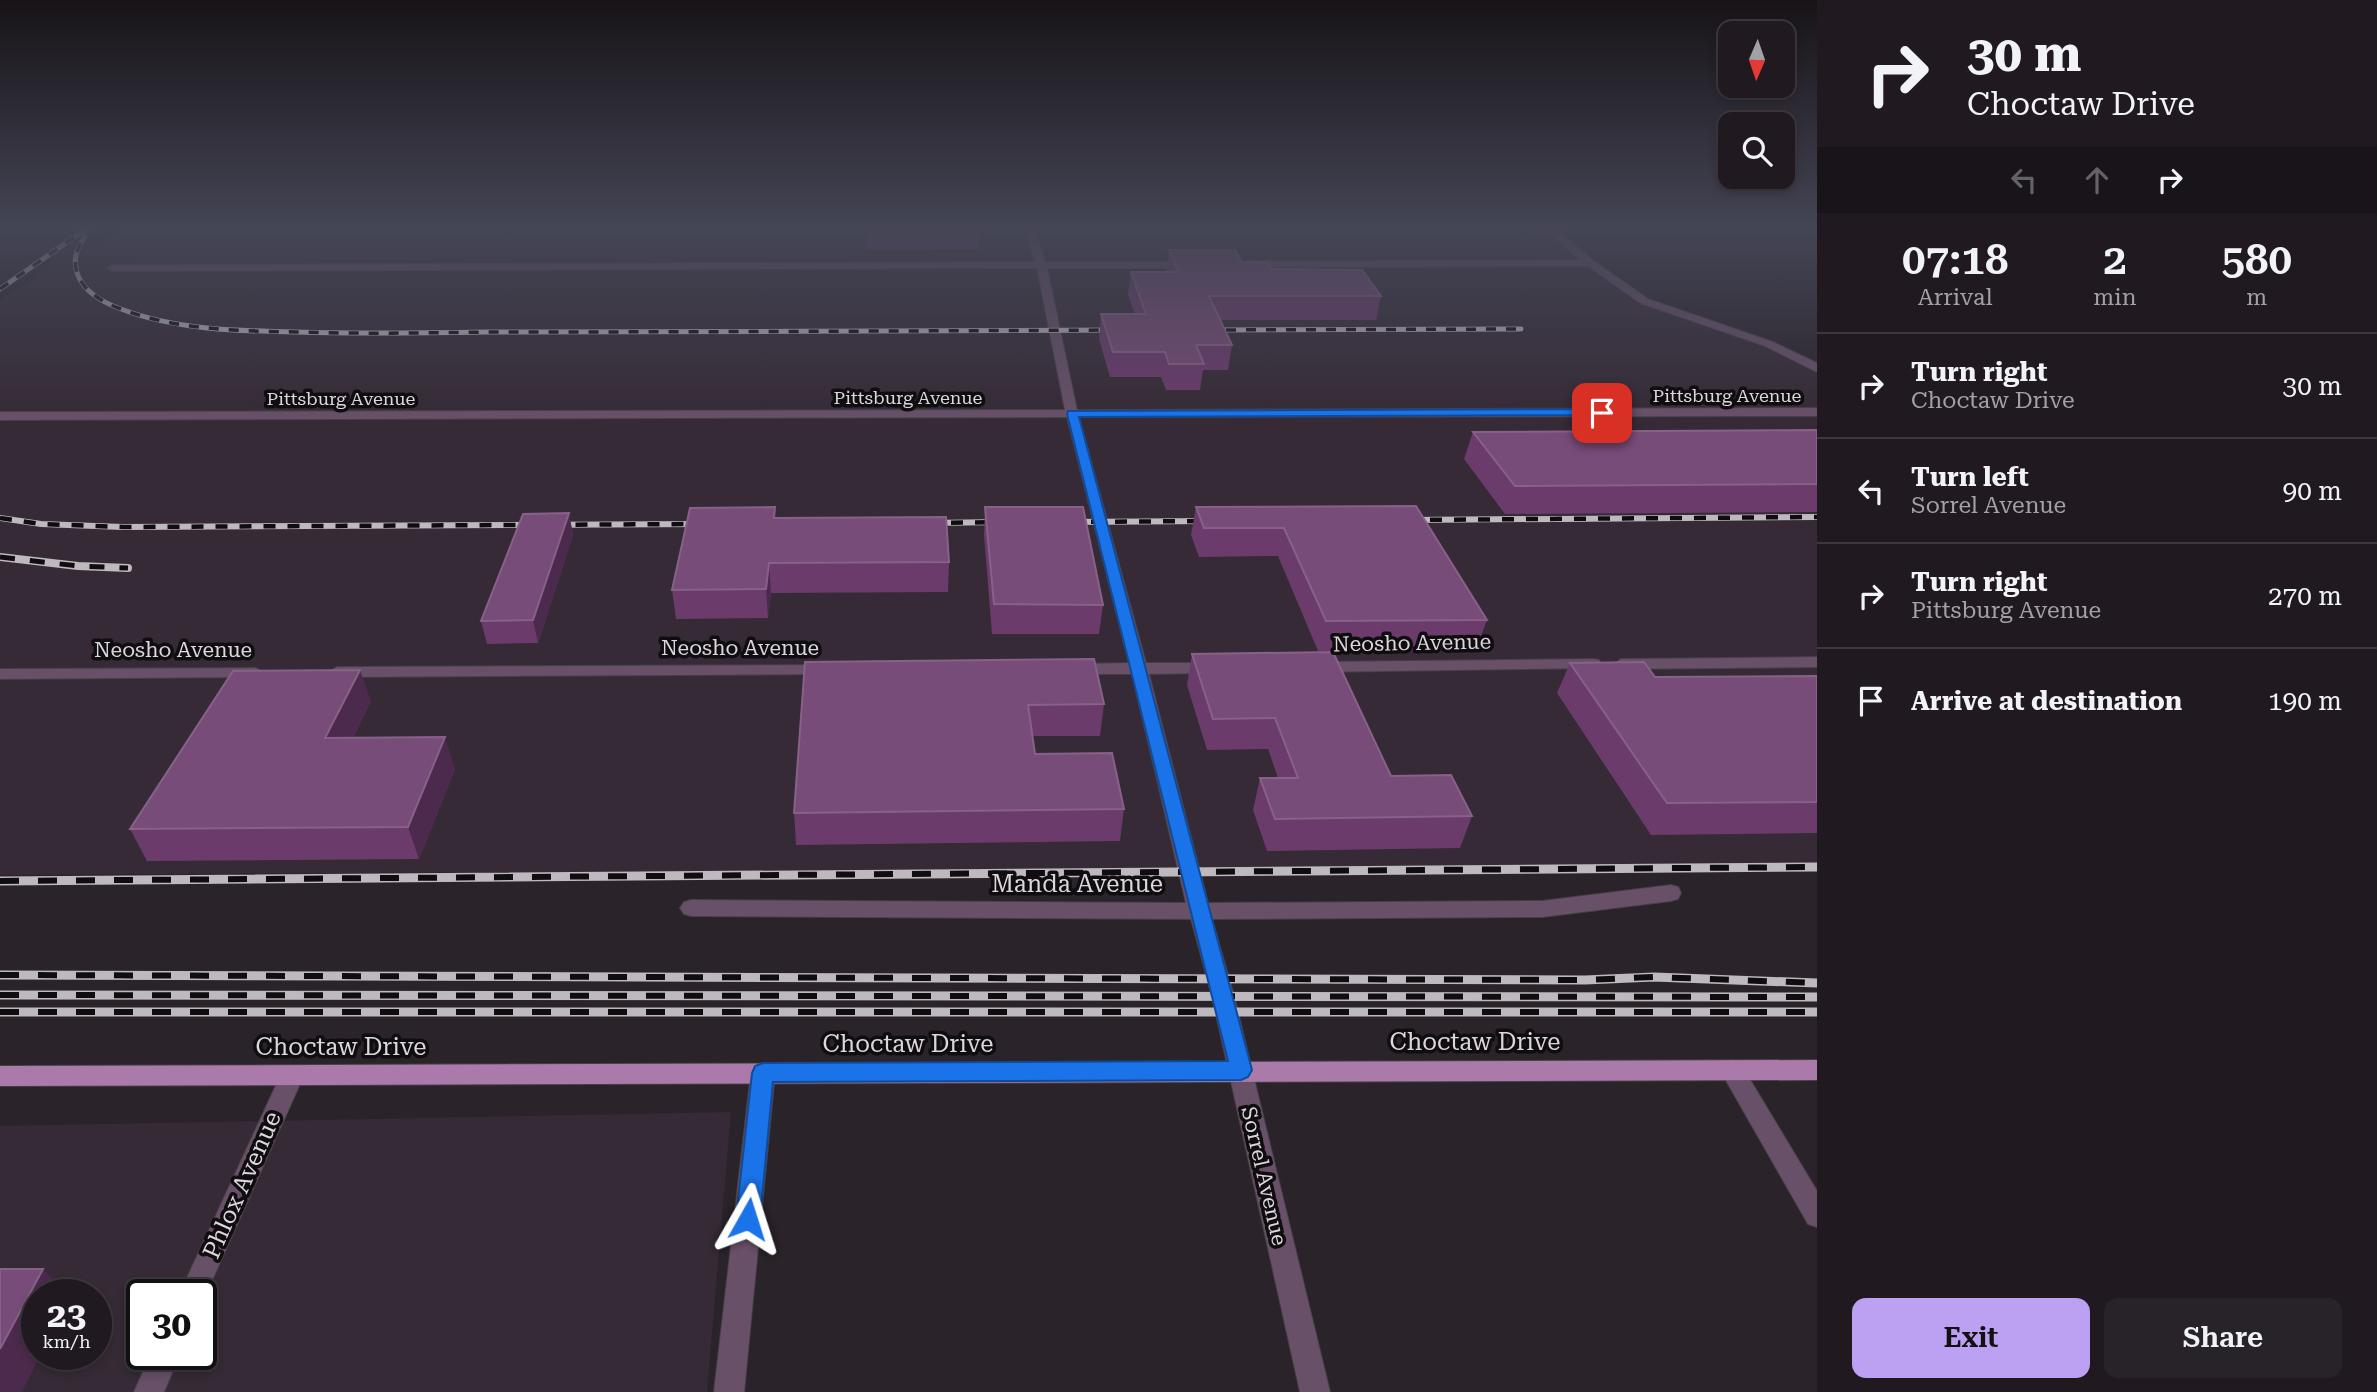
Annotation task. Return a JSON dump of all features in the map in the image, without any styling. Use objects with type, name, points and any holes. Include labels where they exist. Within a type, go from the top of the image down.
[{"type":"main road","name":"Choctaw Drive","points":[[0,1076],[1817,1070]]},
{"type":"street","name":"Sorrel Avenue","points":[[1047,292],[1072,414],[1241,1070],[1315,1392]]},
{"type":"street","points":[[1631,292],[1644,301],[1769,344],[1817,368]]},
{"type":"street","name":"Pittsburg Avenue","points":[[0,416],[1817,412]]},
{"type":"street","name":"Neosho Avenue","points":[[1305,667],[1817,662]]},
{"type":"street","points":[[1056,669],[1236,668]]},
{"type":"street","name":"Neosho Avenue","points":[[320,672],[848,670]]},
{"type":"street","name":"Neosho Avenue","points":[[0,674],[278,673]]},
{"type":"street","name":"Manda Avenue","points":[[691,908],[1199,911],[1542,908],[1671,893]]},
{"type":"street","points":[[1732,1070],[1817,1215]]},
{"type":"street","points":[[730,1392],[763,1073]]},
{"type":"street","name":"Phlox Avenue","points":[[200,1279],[292,1075]]},
{"type":"street","points":[[149,1392],[159,1370]]},
{"type":"shaded area","points":[[13,292],[1631,292],[1644,301],[1769,344],[1817,368],[1817,865],[0,875],[0,300]]},
{"type":"shaded area","points":[[731,1112],[707,1392],[0,1392],[0,1126]]},
{"type":"building","points":[[1138,292],[1378,292],[1381,296],[1209,296],[1232,345],[1196,345],[1204,364],[1169,364],[1165,352],[1113,352],[1101,314],[1146,314]]},
{"type":"building","points":[[1817,430],[1817,484],[1515,486],[1473,432]]},
{"type":"building","points":[[1416,506],[1487,620],[1326,621],[1284,528],[1204,528],[1196,507]]},
{"type":"building","points":[[775,507],[774,518],[946,517],[949,562],[769,563],[766,589],[672,590],[690,508]]},
{"type":"building","points":[[985,507],[1083,507],[1103,605],[994,604]]},
{"type":"building","points":[[569,513],[533,620],[481,621],[523,514]]},
{"type":"building","points":[[1333,652],[1391,776],[1451,775],[1472,816],[1275,819],[1260,778],[1298,778],[1275,718],[1213,719],[1192,654]]},
{"type":"building","points":[[1094,659],[1104,704],[1028,705],[1035,754],[1112,753],[1124,809],[794,813],[805,662]]},
{"type":"building","points":[[1644,662],[1655,677],[1817,676],[1817,802],[1667,803],[1570,663]]},
{"type":"building","points":[[360,670],[325,738],[445,737],[408,827],[130,829],[233,671]]},
{"type":"building","points":[[0,1269],[43,1269],[38,1279],[21,1279],[21,1310],[0,1349]]},
{"type":"railway","points":[[91,292],[106,303],[142,316],[208,328],[253,331],[369,333],[1118,330]]},
{"type":"railway","points":[[1206,330],[1521,329]]},
{"type":"railway","points":[[1406,520],[1817,517]]},
{"type":"railway","points":[[0,518],[41,524],[123,527],[706,524]]},
{"type":"railway","points":[[1067,522],[1214,521]]},
{"type":"railway","points":[[927,523],[1004,522]]},
{"type":"railway","points":[[0,557],[78,566],[128,568]]},
{"type":"railway","points":[[0,881],[1817,867]]},
{"type":"railway","points":[[0,975],[1585,980],[1654,977],[1817,983]]},
{"type":"railway","points":[[0,995],[1817,997]]},
{"type":"railway","points":[[0,1012],[1817,1012]]},
{"type":"route","points":[[748,1219],[763,1073],[1241,1070],[1072,414],[1602,413]]}]
